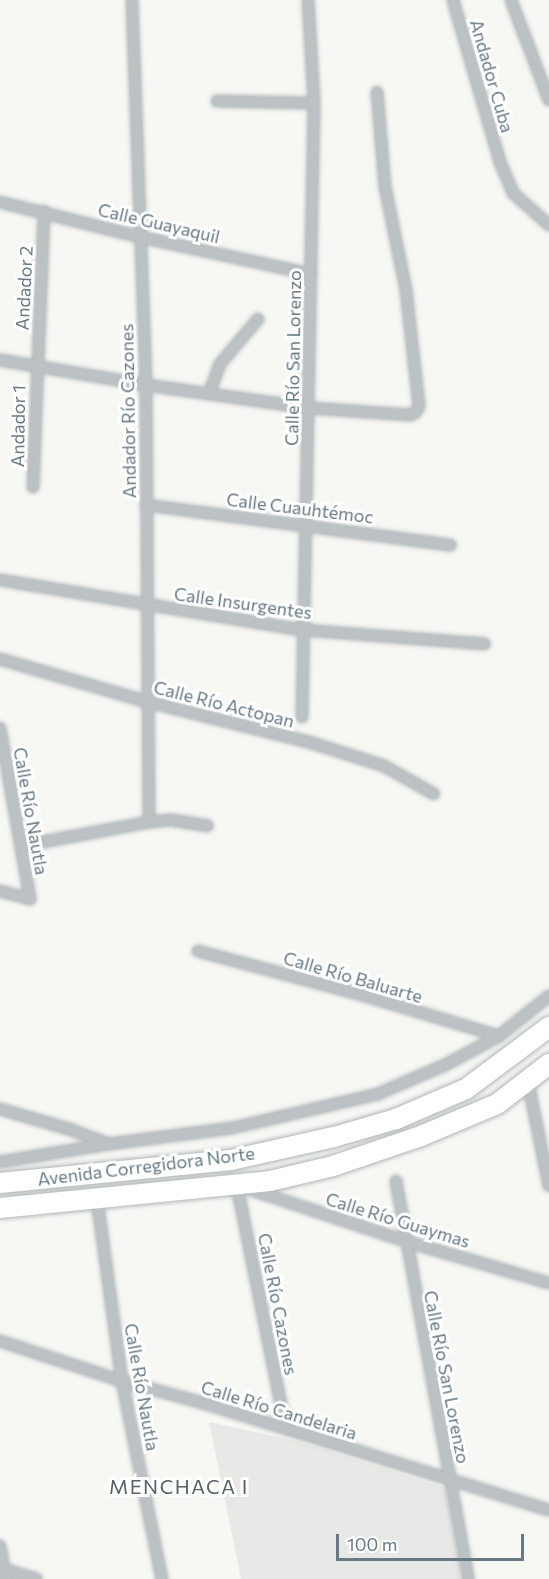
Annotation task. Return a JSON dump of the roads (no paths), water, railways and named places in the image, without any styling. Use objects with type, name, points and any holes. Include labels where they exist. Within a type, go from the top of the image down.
[{"type":"main road","name":"Avenida Corregidora Norte","points":[[0,1183],[231,1160],[333,1137],[396,1119],[466,1089],[549,1027]]},
{"type":"main road","name":"Avenida Corregidora Norte","points":[[0,1208],[270,1181],[333,1166],[421,1136],[497,1104],[549,1064]]},
{"type":"street","name":"Andador Río Cazones","points":[[132,0],[146,385],[149,822]]},
{"type":"street","name":"Calle Río San Lorenzo","points":[[302,717],[314,103],[308,0]]},
{"type":"street","name":"Andador Cuba","points":[[453,0],[500,162],[513,193],[549,225]]},
{"type":"street","points":[[512,0],[549,100]]},
{"type":"street","points":[[0,360],[146,385],[309,408],[410,415],[419,406],[406,290],[385,187],[377,92]]},
{"type":"street","points":[[217,101],[314,103]]},
{"type":"street","name":"Calle Guayaquil","points":[[0,202],[140,237],[311,274]]},
{"type":"street","name":"Andador 2","points":[[36,366],[44,212]]},
{"type":"street","points":[[209,394],[220,364],[258,319]]},
{"type":"street","name":"Andador 1","points":[[33,487],[36,366]]},
{"type":"street","name":"Calle Cuauhtémoc","points":[[146,505],[450,544]]},
{"type":"street","name":"Calle Insurgentes","points":[[0,580],[303,630],[484,644]]},
{"type":"street","name":"Calle Río Actopan","points":[[0,659],[148,702],[312,743],[374,763],[434,794]]},
{"type":"street","name":"Calle Río Nautla","points":[[0,728],[30,899],[0,891]]},
{"type":"street","points":[[21,846],[149,822],[171,820],[208,826]]},
{"type":"street","name":"Calle Río Baluarte","points":[[198,951],[362,995],[499,1036]]},
{"type":"street","points":[[0,1162],[109,1144],[232,1128],[378,1095],[447,1064],[499,1036],[549,996]]},
{"type":"street","points":[[528,1082],[549,1186]]},
{"type":"street","points":[[0,1109],[69,1129],[109,1144]]},
{"type":"street","name":"Calle Río San Lorenzo","points":[[396,1181],[405,1241],[468,1579]]},
{"type":"street","name":"Calle Río Guaymas","points":[[237,1185],[405,1241],[549,1282]]},
{"type":"street","name":"Calle Río Cazones","points":[[237,1185],[286,1429]]},
{"type":"street","name":"Calle Río Nautla","points":[[97,1199],[122,1381],[162,1579]]},
{"type":"street","name":"Calle Río Candelaria","points":[[0,1341],[122,1381],[549,1510]]},
{"type":"street","points":[[0,1546],[4,1572],[36,1579]]},
{"type":"district","name":"MENCHACA I","points":[[179,1486]]}]
